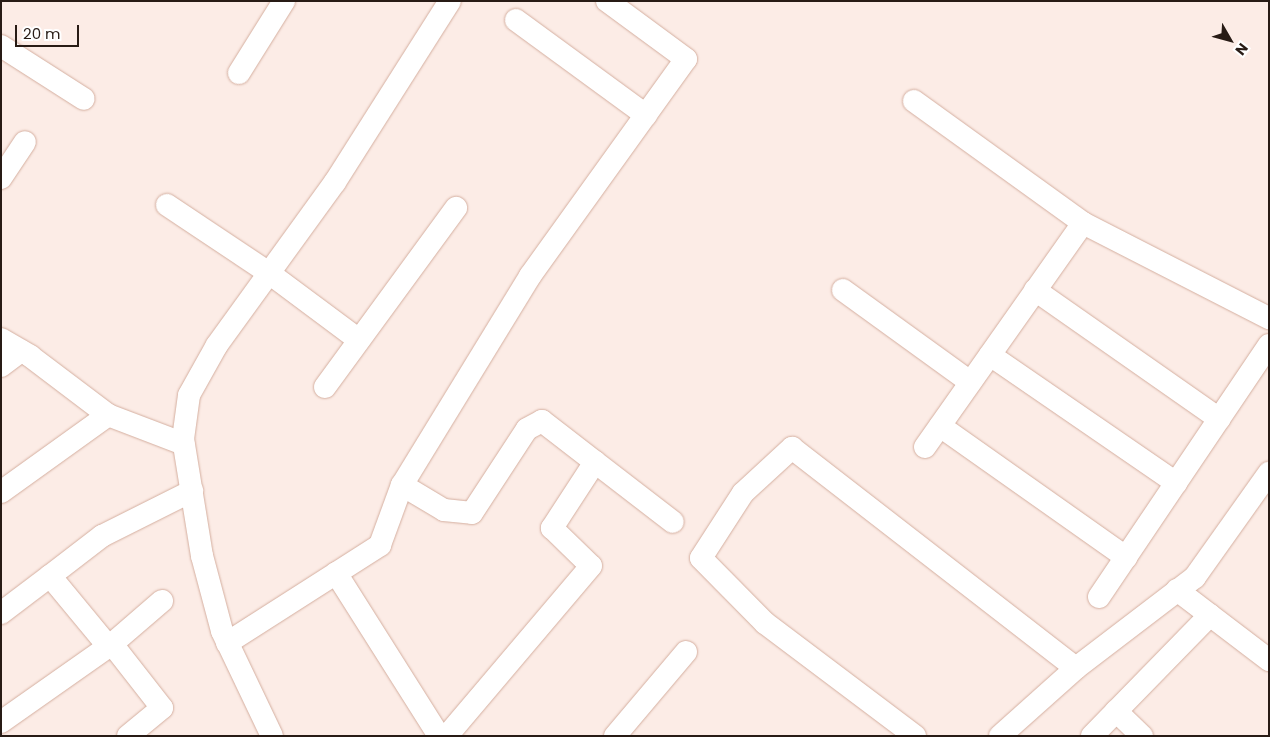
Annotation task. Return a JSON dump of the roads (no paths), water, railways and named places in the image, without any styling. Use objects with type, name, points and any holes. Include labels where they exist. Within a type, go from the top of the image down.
[{"type":"street","points":[[239,72],[284,1]]},
{"type":"street","points":[[272,736],[227,643],[202,556],[184,444],[189,396],[217,345],[335,182],[450,1]]},
{"type":"street","points":[[227,643],[380,545],[402,485],[530,276],[686,59],[607,1]]},
{"type":"street","points":[[516,20],[646,115]]},
{"type":"street","points":[[1,46],[84,99]]},
{"type":"street","points":[[914,101],[1083,222],[1269,318]]},
{"type":"street","points":[[3,172],[25,142]]},
{"type":"street","points":[[167,205],[269,273],[359,340]]},
{"type":"street","points":[[325,387],[456,208]]},
{"type":"street","points":[[925,447],[1083,222]]},
{"type":"street","points":[[843,290],[970,382]]},
{"type":"street","points":[[1035,290],[1219,419]]},
{"type":"street","points":[[1,339],[21,351],[108,415],[184,444]]},
{"type":"street","points":[[1099,597],[1269,345]]},
{"type":"street","points":[[1,366],[21,351]]},
{"type":"street","points":[[990,355],[1176,483]]},
{"type":"street","points":[[1,492],[108,415]]},
{"type":"street","points":[[402,485],[444,510],[472,512],[527,428],[542,421],[672,522]]},
{"type":"street","points":[[940,426],[1126,557]]},
{"type":"street","points":[[915,736],[765,623],[701,558],[743,493],[792,448],[1076,668]]},
{"type":"street","points":[[447,736],[591,566],[552,528],[595,462]]},
{"type":"street","points":[[1000,736],[1076,668],[1195,577],[1269,472]]},
{"type":"street","points":[[1,613],[102,536],[192,490]]},
{"type":"street","points":[[336,573],[439,736]]},
{"type":"street","points":[[50,576],[162,708],[128,736]]},
{"type":"street","points":[[1177,590],[1269,660]]},
{"type":"street","points":[[1,722],[110,645],[162,601]]},
{"type":"street","points":[[1092,736],[1210,615]]},
{"type":"street","points":[[615,736],[686,652]]},
{"type":"street","points":[[1116,711],[1142,736]]}]
